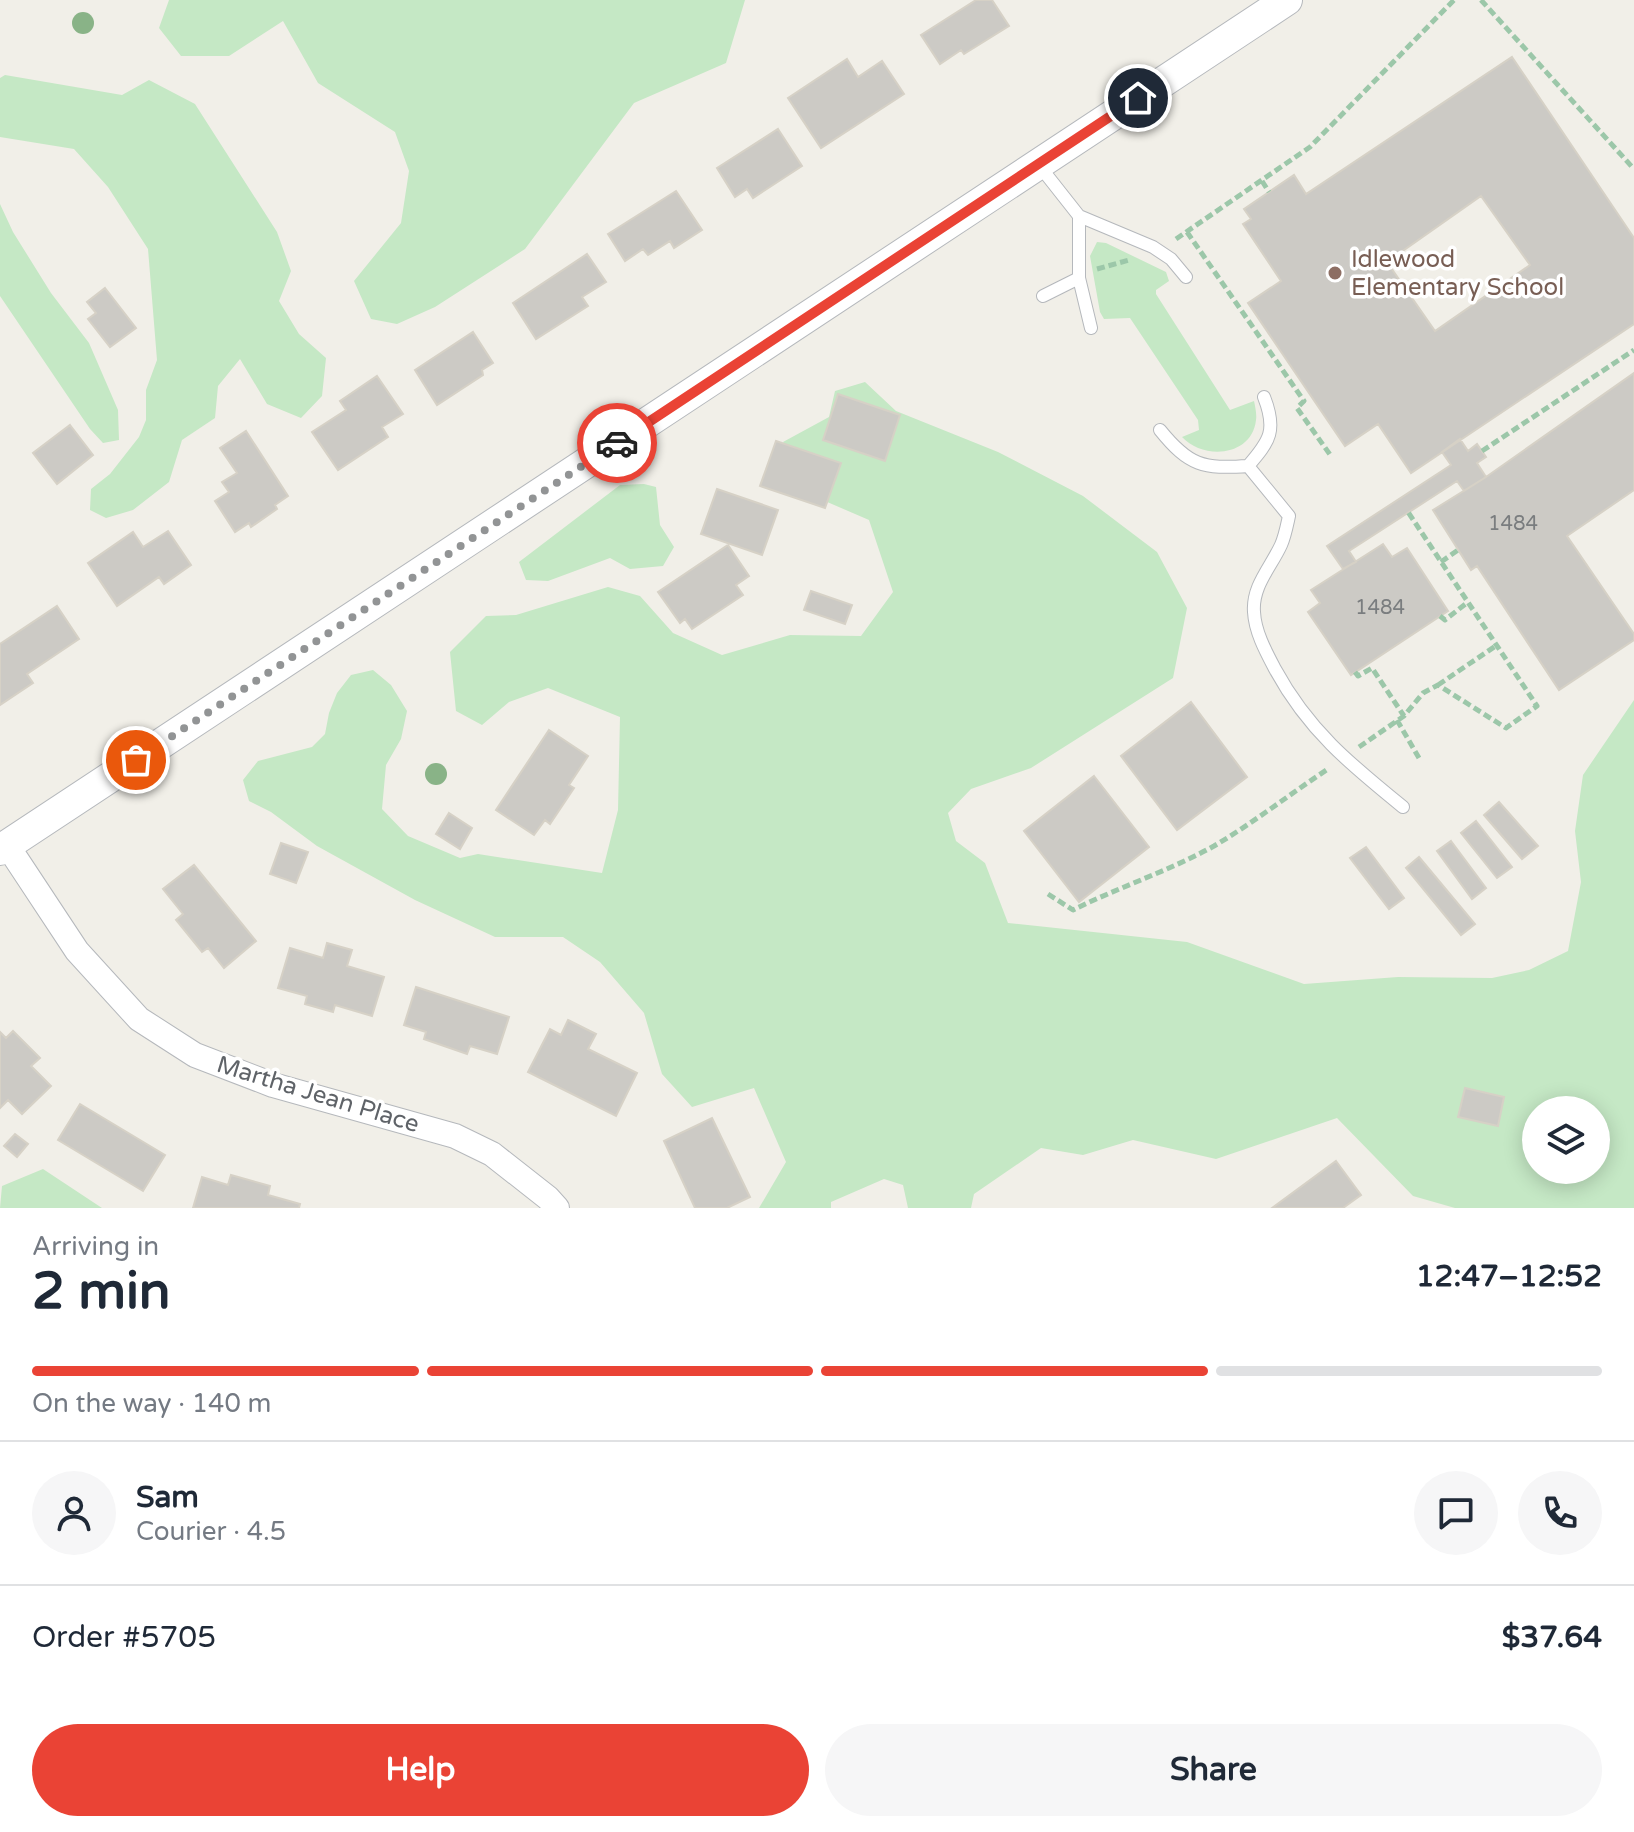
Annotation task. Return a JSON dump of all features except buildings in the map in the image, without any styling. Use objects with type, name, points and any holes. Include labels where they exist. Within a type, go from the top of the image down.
[{"type":"street","points":[[4,848],[1287,0]]},
{"type":"street","name":"Martha Jean Place","points":[[4,848],[77,951],[139,1019],[195,1055],[273,1085],[455,1136],[492,1154],[557,1208]]},
{"type":"lane","points":[[1038,164],[1079,216],[1153,247],[1171,259],[1186,277]]},
{"type":"lane","points":[[1079,216],[1079,278],[1091,328]]},
{"type":"lane","points":[[1043,296],[1079,278]]},
{"type":"lane","points":[[1160,430],[1175,448],[1199,465],[1248,466],[1268,442],[1272,417],[1264,397]]},
{"type":"lane","points":[[1248,466],[1289,516],[1282,543],[1259,583],[1254,611],[1263,648],[1302,715],[1343,759],[1403,807]]},
{"type":"path","points":[[1175,240],[1310,147],[1454,0]]},
{"type":"path","points":[[1481,0],[1634,169]]},
{"type":"path","points":[[1262,181],[1269,192]]},
{"type":"path","points":[[1187,232],[1304,401],[1297,408],[1331,456]]},
{"type":"path","points":[[1093,270],[1138,258]]},
{"type":"path","points":[[1482,451],[1634,350]]},
{"type":"path","points":[[1408,512],[1537,706],[1506,728],[1438,685]]},
{"type":"path","points":[[1441,562],[1458,550]]},
{"type":"path","points":[[1440,616],[1445,620],[1468,602]]},
{"type":"path","points":[[1048,894],[1073,910],[1214,846],[1404,716],[1423,693],[1497,645]]},
{"type":"path","points":[[1355,672],[1358,676],[1372,668],[1404,716]]},
{"type":"path","points":[[1397,720],[1419,758]]},
{"type":"green space","points":[[169,0],[745,0],[726,63],[634,103],[525,249],[435,307],[397,324],[371,319],[354,281],[401,223],[409,171],[395,132],[318,83],[283,21],[229,56],[181,56],[159,28]]},
{"type":"green space","points":[[5,75],[122,95],[149,80],[195,104],[277,232],[291,271],[279,301],[299,334],[326,358],[322,396],[301,418],[267,404],[240,359],[218,386],[215,418],[182,440],[169,482],[133,510],[106,518],[90,510],[91,489],[110,474],[139,437],[146,420],[146,390],[157,360],[148,249],[108,187],[74,149],[0,137],[0,78]]},
{"type":"green space","points":[[0,204],[13,232],[51,293],[89,343],[118,410],[119,440],[103,443],[90,429],[0,296]]},
{"type":"green space","points":[[1097,242],[1106,243],[1166,272],[1169,281],[1156,290],[1156,294],[1230,410],[1254,401],[1256,420],[1246,442],[1236,448],[1214,451],[1202,449],[1182,437],[1199,430],[1198,420],[1130,318],[1104,319],[1100,312],[1090,256]]},
{"type":"green space","points":[[865,382],[896,411],[998,452],[1083,496],[1157,552],[1187,608],[1173,678],[1031,768],[971,789],[948,813],[956,841],[985,863],[1008,923],[1187,942],[1304,984],[1398,977],[1492,978],[1529,970],[1568,951],[1581,882],[1575,831],[1583,775],[1634,700],[1634,1208],[1455,1208],[1413,1196],[1337,1118],[1216,1159],[1133,1140],[1083,1155],[1041,1148],[974,1194],[971,1208],[908,1208],[903,1185],[884,1179],[831,1202],[831,1208],[759,1208],[786,1162],[754,1088],[692,1107],[662,1074],[644,1013],[600,962],[563,937],[495,937],[415,900],[317,846],[271,812],[249,801],[243,780],[258,761],[312,747],[325,734],[337,693],[351,675],[373,670],[391,685],[407,711],[401,739],[386,765],[382,809],[408,836],[460,858],[478,854],[602,873],[618,810],[620,717],[548,688],[509,702],[482,725],[456,711],[450,652],[486,616],[516,615],[608,587],[640,596],[673,633],[722,655],[790,635],[861,636],[893,592],[869,520],[811,495],[783,442],[829,417],[835,391]]},
{"type":"green space","points":[[620,485],[656,487],[660,525],[674,547],[663,566],[630,569],[610,558],[548,581],[526,580],[519,562]]},
{"type":"green space","points":[[43,1169],[102,1208],[0,1208],[2,1186]]},
{"type":"way so far","points":[[136,760],[617,443]]},
{"type":"place","name":"Idlewood Elementary School","points":[[1335,273]]},
{"type":"route","points":[[617,443],[1138,98]]}]
